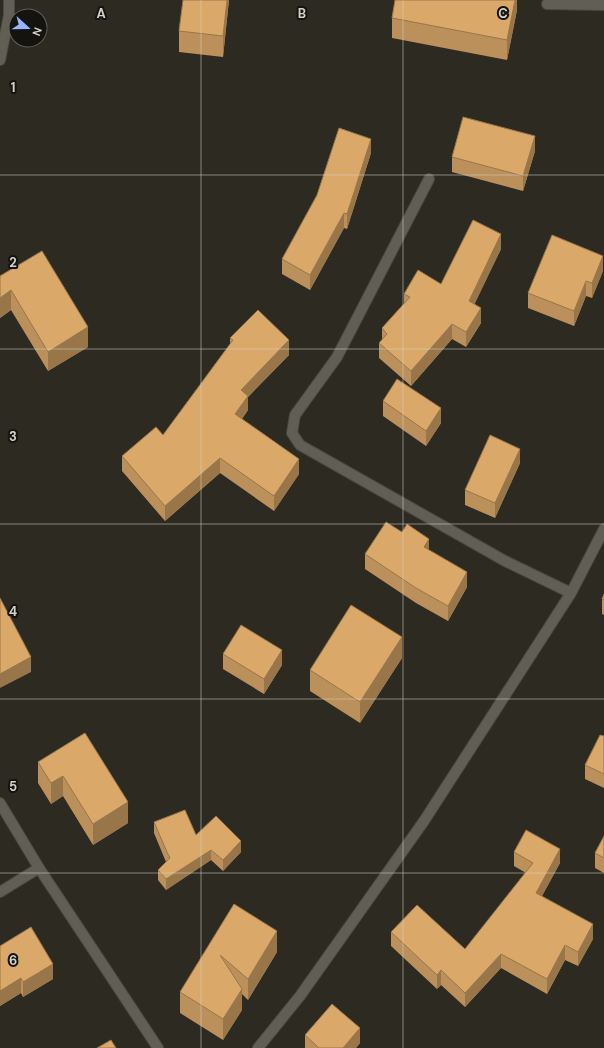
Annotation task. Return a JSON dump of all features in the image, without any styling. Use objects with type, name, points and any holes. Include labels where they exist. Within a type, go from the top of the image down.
[{"type":"street","points":[[0,60],[8,15],[9,0]]},
{"type":"street","points":[[547,4],[604,5]]},
{"type":"street","points":[[429,179],[337,357],[295,415],[292,433],[300,445],[505,561],[571,593]]},
{"type":"street","points":[[258,1048],[300,996],[424,821],[571,593],[604,529]]},
{"type":"street","points":[[0,803],[39,868],[158,1048]]},
{"type":"street","points":[[0,892],[39,868]]},
{"type":"building","points":[[183,0],[227,0],[223,36],[179,31]]},
{"type":"building","points":[[395,0],[515,0],[507,40],[392,18]]},
{"type":"building","points":[[463,117],[535,136],[523,176],[452,157]]},
{"type":"building","points":[[339,128],[371,139],[347,214],[344,213],[310,275],[282,259],[317,195]]},
{"type":"building","points":[[473,220],[501,234],[469,301],[481,308],[466,332],[452,324],[411,371],[379,343],[387,334],[382,328],[410,297],[404,294],[418,270],[441,284]]},
{"type":"building","points":[[552,235],[603,256],[592,283],[586,281],[574,311],[528,293]]},
{"type":"building","points":[[42,251],[88,327],[48,352],[11,290],[0,298],[0,276]]},
{"type":"building","points":[[258,310],[289,340],[241,390],[248,396],[235,414],[299,459],[274,496],[220,458],[165,506],[122,456],[156,427],[163,435],[233,340],[230,338]]},
{"type":"building","points":[[397,379],[441,408],[426,431],[383,401]]},
{"type":"building","points":[[490,435],[520,449],[495,503],[465,490]]},
{"type":"building","points":[[386,522],[402,532],[407,524],[429,539],[424,547],[467,572],[448,606],[416,588],[365,554]]},
{"type":"building","points":[[0,598],[31,657],[0,674]]},
{"type":"building","points":[[351,605],[402,637],[360,702],[310,670]]},
{"type":"building","points":[[241,625],[282,650],[264,679],[223,654]]},
{"type":"building","points":[[85,733],[128,802],[93,824],[63,776],[51,783],[38,762]]},
{"type":"building","points":[[600,735],[604,736],[604,774],[585,765]]},
{"type":"building","points":[[185,810],[196,835],[216,816],[241,841],[223,860],[211,850],[166,879],[158,870],[170,858],[154,822]]},
{"type":"building","points":[[526,830],[560,849],[536,893],[593,924],[578,952],[565,945],[547,979],[501,954],[465,993],[441,970],[437,975],[391,932],[417,905],[465,949],[533,863],[514,852]]},
{"type":"building","points":[[604,836],[604,858],[595,853]]},
{"type":"building","points":[[234,904],[277,931],[248,979],[220,955],[242,989],[223,1019],[180,992]]},
{"type":"building","points":[[31,927],[53,964],[23,982],[21,978],[0,991],[0,946]]},
{"type":"building","points":[[332,1004],[360,1028],[343,1048],[319,1048],[305,1035]]},
{"type":"building","points":[[111,1040],[116,1048],[97,1048]]}]
